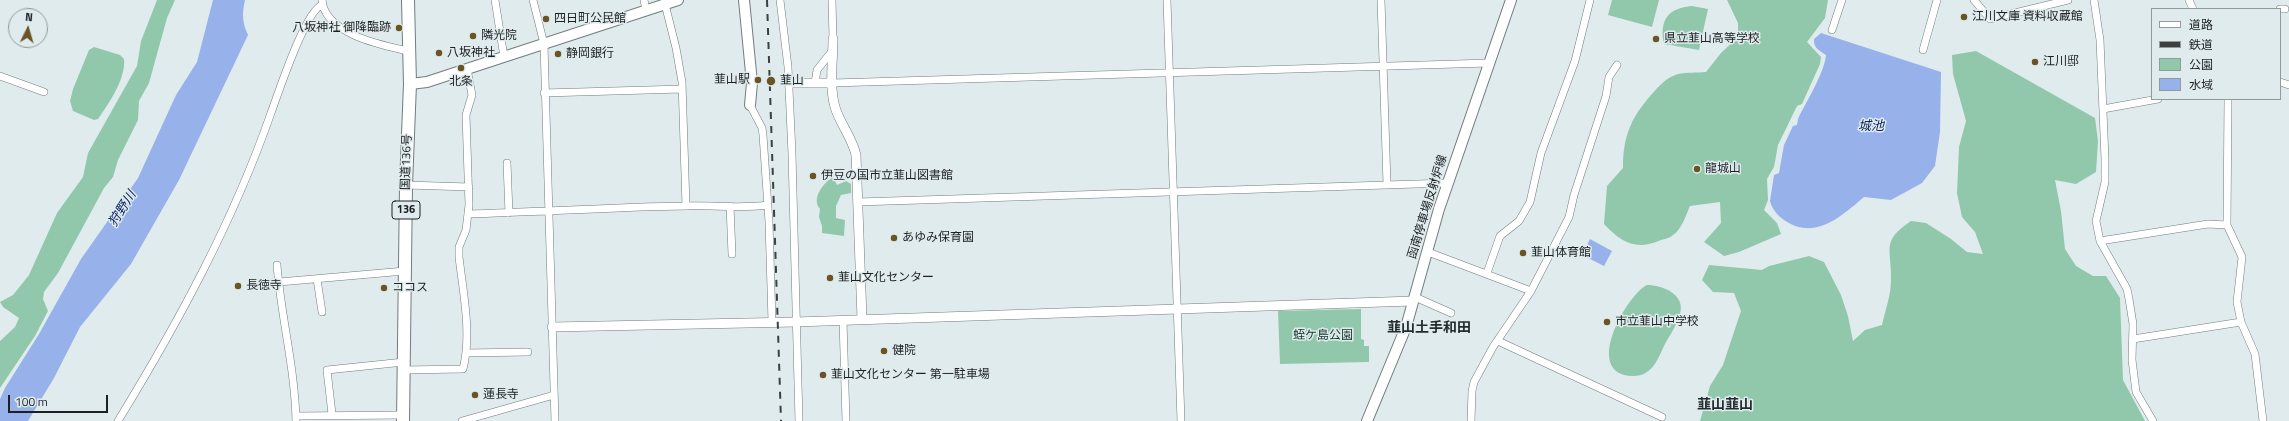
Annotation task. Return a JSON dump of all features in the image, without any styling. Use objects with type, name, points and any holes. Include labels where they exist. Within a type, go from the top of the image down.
[{"type":"highway","name":"国道136号","points":[[403,418],[404,271],[410,84],[408,51],[408,0]]},
{"type":"main road","points":[[410,84],[428,82],[544,44],[645,5],[664,4],[678,0]]},
{"type":"main road","points":[[744,0],[752,83],[750,106]]},
{"type":"main road","name":"函南停車場反射炉線","points":[[1367,421],[1406,327],[1448,183],[1511,0]]},
{"type":"street","points":[[495,0],[504,56]]},
{"type":"street","points":[[533,0],[544,44],[544,93],[555,421]]},
{"type":"street","points":[[780,0],[789,83],[799,421]]},
{"type":"street","points":[[832,0],[833,83],[835,106],[840,121],[853,142],[856,155],[862,319]]},
{"type":"street","points":[[1167,0],[1181,421]]},
{"type":"street","points":[[1381,0],[1387,184]]},
{"type":"street","points":[[1487,273],[1500,236],[1519,221],[1530,202],[1541,153],[1577,55],[1590,0]]},
{"type":"street","points":[[1832,30],[1842,0]]},
{"type":"street","points":[[1923,50],[1937,0]]},
{"type":"street","points":[[1974,0],[1990,19],[2068,0]]},
{"type":"street","points":[[2094,0],[2100,40],[2105,182],[2096,221],[2100,241],[2126,289],[2132,309],[2132,360],[2136,392],[2153,421]]},
{"type":"street","points":[[118,421],[183,311],[242,188],[268,122],[290,58],[314,13],[322,3],[333,23],[344,30],[408,51]]},
{"type":"street","points":[[664,4],[676,48],[682,89],[686,206]]},
{"type":"street","points":[[815,83],[816,70],[833,50]]},
{"type":"street","points":[[789,83],[833,83],[1489,63]]},
{"type":"street","points":[[1471,421],[1472,391],[1474,382],[1498,341],[1531,291],[1569,216],[1574,195],[1606,96],[1609,77],[1616,65]]},
{"type":"street","points":[[332,414],[327,370],[404,366],[463,369],[466,353],[464,308],[459,257],[468,214],[469,187],[466,115],[472,95],[467,69]]},
{"type":"street","points":[[0,76],[44,92]]},
{"type":"street","points":[[544,93],[682,89]]},
{"type":"street","points":[[2103,109],[2152,100]]},
{"type":"street","points":[[2228,100],[2227,224],[2242,257],[2237,302],[2240,322],[2255,354],[2263,421]]},
{"type":"street","points":[[750,106],[762,128],[763,135],[768,205],[772,322]]},
{"type":"street","points":[[507,163],[509,213]]},
{"type":"street","points":[[858,202],[1448,183]]},
{"type":"street","points":[[406,185],[469,187]]},
{"type":"street","points":[[468,214],[686,206],[730,206],[746,208],[768,205]]},
{"type":"street","points":[[730,206],[732,254]]},
{"type":"street","points":[[2100,241],[2208,224],[2227,224]]},
{"type":"street","points":[[1428,252],[1487,273],[1531,291]]},
{"type":"street","points":[[278,265],[279,282],[290,353],[296,419],[332,414],[403,418]]},
{"type":"street","points":[[279,282],[404,271]]},
{"type":"street","points":[[317,279],[322,312]]},
{"type":"street","points":[[552,327],[796,322],[1414,299],[1451,313]]},
{"type":"street","points":[[843,320],[846,421]]},
{"type":"street","points":[[2133,339],[2240,322]]},
{"type":"street","points":[[1498,341],[1662,417]]},
{"type":"street","points":[[466,353],[528,352]]},
{"type":"street","points":[[462,421],[470,420],[554,395]]},
{"type":"green space","points":[[157,0],[175,0],[167,18],[149,83],[139,101],[138,120],[118,160],[113,177],[104,188],[58,273],[44,292],[43,299],[48,311],[35,336],[0,388],[0,341],[15,327],[19,318],[3,307],[0,302],[13,295],[29,275],[57,213],[83,177],[88,153],[137,66],[141,41]]},
{"type":"green space","points":[[1612,0],[1659,0],[1652,27],[1608,15]]},
{"type":"green space","points":[[1727,0],[1828,0],[1825,18],[1807,42],[1821,57],[1820,64],[1802,104],[1797,106],[1778,145],[1774,167],[1767,179],[1768,200],[1764,210],[1777,223],[1781,234],[1739,252],[1724,256],[1704,242],[1721,223],[1720,202],[1690,206],[1679,229],[1669,238],[1644,245],[1630,243],[1617,236],[1604,224],[1607,186],[1623,168],[1625,146],[1633,120],[1644,103],[1663,82],[1678,74],[1706,72],[1721,53],[1738,37],[1738,23]]},
{"type":"green space","points":[[1692,6],[1708,9],[1699,50],[1664,44],[1663,28],[1667,17],[1677,9]]},
{"type":"green space","points":[[94,47],[120,55],[124,59],[124,67],[120,83],[107,106],[98,119],[94,120],[73,111],[70,101],[73,89],[89,50]]},
{"type":"green space","points":[[1976,51],[2095,118],[2098,141],[2096,172],[2076,184],[2055,180],[2061,211],[2065,249],[2076,266],[2093,276],[2106,276],[2120,298],[2123,380],[2145,421],[1700,421],[1710,386],[1723,365],[1741,311],[1734,293],[1713,292],[1702,280],[1709,265],[1762,270],[1769,266],[1809,256],[1824,262],[1841,295],[1848,316],[1853,341],[1865,330],[1882,325],[1891,286],[1891,240],[1901,228],[1911,221],[1926,223],[1951,239],[1967,252],[1983,254],[1975,232],[1962,217],[1957,193],[1959,147],[1966,121],[1953,74],[1952,55]]},
{"type":"green space","points":[[833,177],[837,185],[846,181],[851,184],[851,193],[841,195],[836,206],[836,218],[845,220],[844,236],[822,233],[822,226],[819,217],[820,209],[817,201],[819,192],[825,183]]},
{"type":"green space","points":[[1647,285],[1653,285],[1666,289],[1676,296],[1681,307],[1680,314],[1658,360],[1644,374],[1633,376],[1618,372],[1610,363],[1609,349],[1620,317],[1639,291]]},
{"type":"green space","name":"蛭ケ島公園","points":[[1361,309],[1361,339],[1364,340],[1364,346],[1369,346],[1369,362],[1280,364],[1278,311]]},
{"type":"water","name":"狩野川","points":[[213,0],[245,0],[243,18],[248,35],[179,180],[131,264],[80,327],[54,378],[28,421],[0,421],[0,399],[5,388],[39,334],[81,259],[138,178],[176,95],[197,62]]},
{"type":"water","name":"城池","points":[[1821,33],[1941,72],[1940,132],[1935,166],[1922,183],[1891,200],[1864,197],[1838,218],[1819,227],[1808,228],[1798,227],[1784,220],[1774,211],[1770,201],[1774,175],[1779,173],[1784,145],[1793,126],[1797,125],[1798,119],[1819,79],[1825,62],[1826,55],[1817,49],[1814,42],[1814,39]]},
{"type":"water","points":[[1590,239],[1612,251],[1604,266],[1582,255]]},
{"type":"railway","points":[[767,0],[781,421]]},
{"type":"place","name":"江川文庫 資料収蔵館","points":[[1964,17]]},
{"type":"place","name":"四日町公民館","points":[[546,19]]},
{"type":"place","name":"八坂神社 御降臨跡","points":[[399,28]]},
{"type":"place","name":"隣光院","points":[[473,36]]},
{"type":"place","name":"県立韮山高等学校","points":[[1656,39]]},
{"type":"place","name":"八坂神社","points":[[439,53]]},
{"type":"place","name":"静岡銀行","points":[[558,54]]},
{"type":"place","name":"江川邸","points":[[2035,62]]},
{"type":"place","name":"北条","points":[[461,68]]},
{"type":"place","name":"韮山駅","points":[[758,80]]},
{"type":"place","name":"韮山","points":[[771,81]]},
{"type":"place","name":"龍城山","points":[[1697,169]]},
{"type":"place","name":"伊豆の国市立韮山図書館","points":[[813,176]]},
{"type":"place","name":"あゆみ保育園","points":[[894,238]]},
{"type":"place","name":"韮山体育館","points":[[1523,253]]},
{"type":"place","name":"韮山文化センター","points":[[830,278]]},
{"type":"place","name":"長徳寺","points":[[238,286]]},
{"type":"place","name":"ココス","points":[[384,288]]},
{"type":"place","name":"市立韮山中学校","points":[[1607,322]]},
{"type":"place","name":"健院","points":[[884,351]]},
{"type":"place","name":"韮山文化センター 第一駐車場","points":[[823,375]]},
{"type":"place","name":"蓮長寺","points":[[475,395]]},
{"type":"district","name":"韮山土手和田","points":[[1429,329]]},
{"type":"district","name":"韮山韮山","points":[[1725,406]]}]
